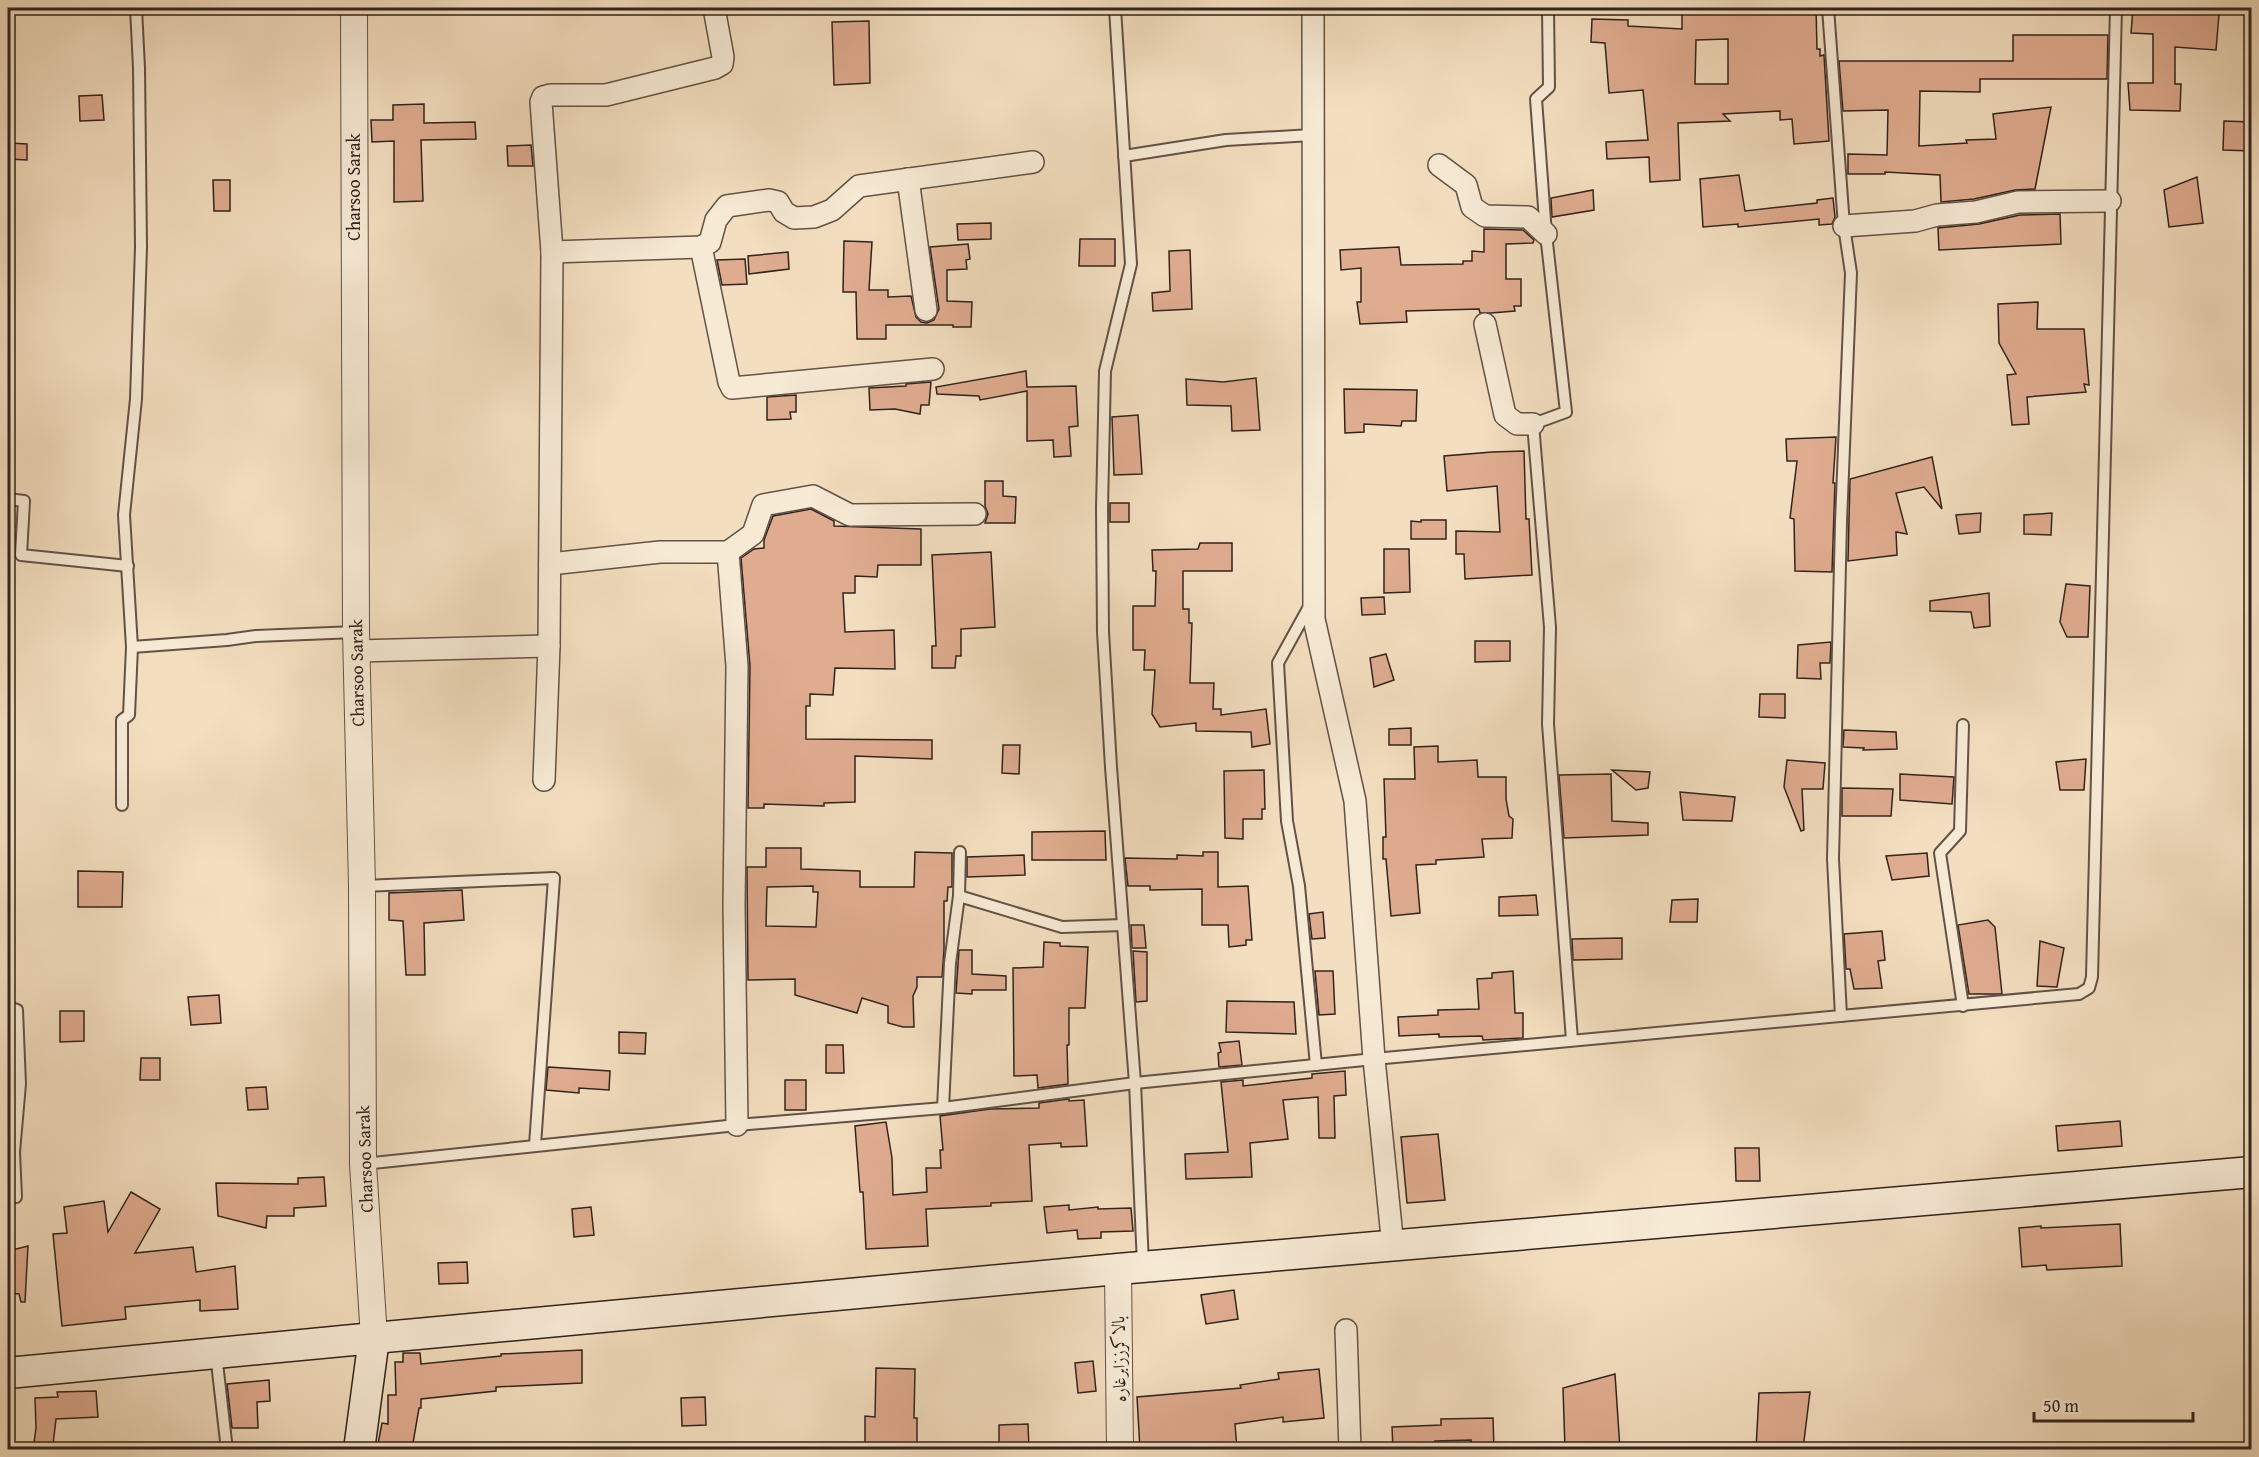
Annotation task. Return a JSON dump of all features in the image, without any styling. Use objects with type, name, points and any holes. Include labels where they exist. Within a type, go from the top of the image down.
[{"type":"main road","points":[[8,1373],[1130,1268],[2252,1172]]},
{"type":"main road","points":[[359,1449],[374,1338]]},
{"type":"street","name":"Charsoo Sarak","points":[[354,8],[356,642],[362,886],[363,1164],[374,1338]]},
{"type":"street","points":[[544,780],[549,646],[552,252],[541,102],[543,97],[606,95],[715,68],[722,64],[723,57],[714,8]]},
{"type":"street","points":[[1313,8],[1314,619],[1355,801],[1374,1059],[1393,1247]]},
{"type":"street","points":[[552,252],[701,248],[710,242],[716,220],[727,206],[769,200],[778,202],[784,212],[794,218],[814,217],[832,210],[859,186],[1033,162]]},
{"type":"street","points":[[1439,165],[1466,185],[1472,207],[1485,216],[1528,218],[1546,234]]},
{"type":"street","points":[[908,180],[926,310]]},
{"type":"street","points":[[1844,226],[1915,221],[1937,215],[1976,212],[2018,202],[2110,201]]},
{"type":"street","points":[[701,248],[732,388],[933,369]]},
{"type":"street","points":[[1485,324],[1505,415],[1517,424],[1533,424]]},
{"type":"street","points":[[550,564],[660,552],[728,552],[753,534],[764,505],[813,496],[850,515],[975,514]]},
{"type":"street","points":[[728,552],[737,666],[734,906],[737,1125]]},
{"type":"street","points":[[356,642],[549,646]]},
{"type":"street","name":"بالاکرززابرغاره","points":[[1120,1449],[1130,1268]]},
{"type":"street","points":[[1346,1330],[1350,1449]]},
{"type":"lane","points":[[122,805],[122,720],[129,715],[132,646],[124,514],[136,399],[141,247],[136,8]]},
{"type":"lane","points":[[1115,8],[1131,264],[1105,370],[1102,508],[1103,632],[1136,1083],[1130,1268]]},
{"type":"lane","points":[[1548,8],[1549,87],[1536,99],[1546,234],[1566,412],[1533,424],[1550,627],[1548,724],[1572,1040]]},
{"type":"lane","points":[[1828,8],[1844,226],[1851,273],[1840,557],[1833,859],[1841,1016]]},
{"type":"lane","points":[[363,1164],[737,1125],[943,1108],[1136,1083],[1374,1059],[1962,1006],[2079,994],[2089,988],[2092,977],[2116,8]]},
{"type":"lane","points":[[1124,156],[1226,140],[1312,135]]},
{"type":"lane","points":[[8,499],[24,501],[21,555],[128,566]]},
{"type":"lane","points":[[1314,597],[1278,663],[1287,821],[1299,886],[1316,1065]]},
{"type":"lane","points":[[132,646],[256,636],[356,642]]},
{"type":"lane","points":[[1962,1006],[1940,853],[1960,831],[1963,725]]},
{"type":"lane","points":[[943,1108],[950,963],[959,896],[960,852]]},
{"type":"lane","points":[[362,886],[554,878],[535,1145]]},
{"type":"lane","points":[[959,896],[1062,927],[1123,925]]},
{"type":"lane","points":[[8,1007],[17,1010],[20,1084],[14,1152],[16,1197]]},
{"type":"lane","points":[[216,1353],[227,1449]]},
{"type":"building","points":[[1682,8],[1816,8],[1817,49],[1820,49],[1820,56],[1824,55],[1829,141],[1794,144],[1792,119],[1780,120],[1780,111],[1723,114],[1730,121],[1678,123],[1680,180],[1650,182],[1649,157],[1607,159],[1606,142],[1648,140],[1643,90],[1609,93],[1605,43],[1591,42],[1592,19],[1628,20],[1628,26],[1682,29]],"holes":[[[1728,39],[1728,84],[1695,84],[1696,40]]]},
{"type":"building","points":[[2133,8],[2173,8],[2173,10],[2219,14],[2216,50],[2175,47],[2175,84],[2181,84],[2180,111],[2130,110],[2128,83],[2153,83],[2153,34],[2131,33]]},
{"type":"building","points":[[869,21],[870,83],[834,85],[832,22]]},
{"type":"building","points":[[2013,35],[2108,35],[2107,79],[1980,79],[1980,92],[1920,91],[1919,146],[1996,139],[1993,114],[2051,107],[2035,189],[1941,202],[1940,175],[1885,172],[1885,174],[1848,174],[1848,154],[1887,155],[1888,110],[1843,111],[1839,61],[2013,61]]},
{"type":"building","points":[[102,95],[104,120],[80,121],[79,96]]},
{"type":"building","points":[[424,104],[424,123],[475,122],[476,139],[421,140],[423,201],[394,202],[394,141],[372,142],[371,120],[393,120],[393,105]]},
{"type":"building","points":[[2224,121],[2252,122],[2252,151],[2223,150]]},
{"type":"building","points":[[8,143],[27,144],[27,160],[8,159]]},
{"type":"building","points":[[531,145],[533,166],[508,166],[507,146]]},
{"type":"building","points":[[1739,175],[1745,211],[1817,203],[1817,200],[1833,198],[1835,217],[1832,224],[1819,225],[1819,219],[1738,227],[1738,224],[1703,227],[1700,179]]},
{"type":"building","points":[[2197,177],[2203,223],[2169,227],[2164,190]]},
{"type":"building","points":[[213,180],[230,180],[230,211],[214,211]]},
{"type":"building","points":[[1593,190],[1594,210],[1552,217],[1551,198]]},
{"type":"building","points":[[2060,214],[2061,244],[1939,250],[1938,228],[1979,224],[2020,215]]},
{"type":"building","points":[[991,223],[991,239],[958,240],[957,224]]},
{"type":"building","points":[[1484,229],[1523,230],[1534,240],[1533,243],[1506,244],[1506,279],[1521,279],[1521,306],[1514,306],[1515,311],[1480,313],[1479,309],[1406,311],[1407,322],[1360,324],[1357,302],[1361,302],[1361,268],[1341,270],[1340,250],[1399,247],[1401,265],[1463,264],[1463,261],[1472,261],[1472,251],[1484,252]]},
{"type":"building","points":[[1080,239],[1115,239],[1115,266],[1079,266]]},
{"type":"building","points":[[844,241],[872,242],[869,290],[888,290],[888,297],[911,296],[916,317],[921,322],[927,323],[934,320],[939,309],[930,247],[968,244],[970,259],[966,260],[967,269],[947,270],[947,301],[972,302],[971,327],[886,325],[886,339],[857,339],[856,292],[843,292]]},
{"type":"building","points":[[1190,250],[1192,309],[1153,311],[1152,293],[1170,291],[1169,251]]},
{"type":"building","points":[[788,252],[789,269],[749,274],[748,256]]},
{"type":"building","points":[[745,259],[747,284],[722,285],[717,260]]},
{"type":"building","points":[[2038,302],[2037,329],[2084,329],[2089,385],[2084,384],[2086,392],[2027,397],[2029,424],[2012,425],[2007,375],[2016,374],[1999,343],[1998,304]]},
{"type":"building","points":[[1026,371],[1027,387],[1076,386],[1078,426],[1069,427],[1071,456],[1054,457],[1053,440],[1027,441],[1027,391],[980,400],[979,396],[937,394],[936,387]]},
{"type":"building","points":[[1256,378],[1260,430],[1232,431],[1231,406],[1187,405],[1186,379],[1223,382]]},
{"type":"building","points":[[931,382],[929,405],[921,405],[920,414],[895,409],[870,410],[869,388]]},
{"type":"building","points":[[1344,389],[1417,390],[1416,421],[1402,421],[1401,426],[1364,424],[1364,432],[1345,433]]},
{"type":"building","points":[[796,395],[796,412],[790,412],[791,419],[767,420],[767,397]]},
{"type":"building","points":[[1138,415],[1142,474],[1114,475],[1112,417]]},
{"type":"building","points":[[1836,437],[1832,572],[1795,571],[1794,519],[1790,518],[1797,461],[1787,461],[1786,439]]},
{"type":"building","points":[[1524,451],[1526,519],[1529,519],[1532,575],[1465,579],[1464,554],[1456,554],[1456,531],[1500,532],[1497,486],[1447,491],[1444,456]]},
{"type":"building","points":[[1932,457],[1942,509],[1924,487],[1896,493],[1907,534],[1896,532],[1897,555],[1848,561],[1850,479]]},
{"type":"building","points":[[985,481],[1003,481],[1003,496],[1016,497],[1015,523],[985,523],[988,514],[985,506]]},
{"type":"building","points":[[1110,503],[1129,503],[1129,522],[1110,522]]},
{"type":"building","points":[[811,509],[834,521],[834,526],[921,529],[921,565],[878,565],[877,577],[855,576],[855,593],[843,593],[845,632],[894,630],[895,669],[835,668],[833,695],[810,694],[810,706],[806,706],[806,739],[932,740],[932,759],[855,756],[855,802],[824,803],[824,806],[764,804],[764,808],[748,808],[750,666],[741,558],[754,549],[764,548],[764,540],[773,516]]},
{"type":"building","points":[[1981,513],[1980,532],[1959,534],[1956,515]]},
{"type":"building","points":[[2052,513],[2051,535],[2024,534],[2024,515]]},
{"type":"building","points":[[1421,520],[1446,520],[1446,539],[1411,539],[1411,521],[1421,522]]},
{"type":"building","points":[[1200,543],[1232,543],[1232,571],[1183,571],[1183,609],[1189,609],[1189,623],[1192,623],[1190,683],[1214,683],[1213,709],[1221,709],[1221,715],[1266,709],[1270,744],[1252,747],[1251,732],[1196,731],[1196,723],[1160,727],[1152,714],[1155,670],[1144,670],[1145,650],[1133,650],[1133,606],[1155,606],[1156,571],[1153,571],[1152,550],[1198,549]]},
{"type":"building","points":[[1384,549],[1409,549],[1410,592],[1384,593]]},
{"type":"building","points":[[991,552],[995,627],[961,629],[961,656],[956,656],[955,668],[932,668],[932,646],[936,646],[932,555]]},
{"type":"building","points":[[2066,584],[2090,586],[2088,637],[2067,637],[2060,622]]},
{"type":"building","points":[[1989,593],[1990,626],[1974,628],[1971,612],[1930,611],[1930,601]]},
{"type":"building","points":[[1384,597],[1385,614],[1362,615],[1361,598]]},
{"type":"building","points":[[1475,641],[1510,641],[1510,661],[1475,662]]},
{"type":"building","points":[[1831,642],[1830,663],[1820,663],[1821,679],[1797,678],[1798,645]]},
{"type":"building","points":[[1386,654],[1394,680],[1374,687],[1370,658]]},
{"type":"building","points":[[1760,694],[1785,694],[1785,718],[1759,717]]},
{"type":"building","points":[[1411,728],[1411,745],[1389,745],[1389,729]]},
{"type":"building","points":[[1844,730],[1896,732],[1897,749],[1863,750],[1864,748],[1843,747]]},
{"type":"building","points":[[1003,745],[1020,745],[1019,774],[1002,773]]},
{"type":"building","points":[[1438,746],[1438,762],[1477,760],[1478,777],[1506,777],[1506,799],[1509,816],[1513,819],[1512,838],[1482,839],[1484,857],[1436,860],[1436,864],[1416,865],[1420,913],[1391,916],[1386,859],[1383,859],[1383,837],[1386,837],[1384,779],[1415,779],[1414,747]]},
{"type":"building","points":[[2086,759],[2084,790],[2060,790],[2056,762]]},
{"type":"building","points":[[1787,760],[1825,763],[1823,789],[1802,789],[1804,830],[1801,831],[1784,787]]},
{"type":"building","points":[[1264,770],[1265,809],[1262,809],[1262,819],[1243,819],[1243,839],[1225,838],[1224,771]]},
{"type":"building","points":[[1612,770],[1650,772],[1648,788],[1636,790]]},
{"type":"building","points":[[1611,774],[1612,821],[1648,823],[1648,835],[1564,838],[1559,775]]},
{"type":"building","points":[[1900,774],[1954,777],[1952,804],[1900,800]]},
{"type":"building","points":[[1842,788],[1893,789],[1891,816],[1842,816]]},
{"type":"building","points":[[1680,792],[1735,797],[1732,821],[1683,820]]},
{"type":"building","points":[[1105,831],[1106,860],[1032,860],[1032,832]]},
{"type":"building","points":[[766,848],[801,848],[801,869],[860,871],[860,887],[914,887],[915,852],[952,853],[952,887],[948,887],[947,901],[944,901],[942,977],[917,977],[917,987],[913,996],[914,1027],[888,1023],[888,1006],[862,998],[857,1013],[795,995],[795,979],[748,980],[747,867],[766,867]],"holes":[[[813,886],[813,892],[818,892],[816,927],[766,926],[767,887]]]},
{"type":"building","points":[[1203,852],[1218,852],[1218,887],[1248,886],[1252,940],[1246,940],[1246,945],[1229,947],[1228,925],[1202,925],[1202,889],[1150,890],[1150,886],[1128,886],[1125,858],[1177,859],[1177,855],[1203,856]]},
{"type":"building","points":[[1927,853],[1929,876],[1892,880],[1886,856]]},
{"type":"building","points":[[1024,855],[1025,875],[967,877],[967,857]]},
{"type":"building","points":[[78,871],[123,872],[122,907],[78,907]]},
{"type":"building","points":[[462,890],[464,920],[424,923],[425,975],[406,975],[403,921],[389,920],[389,893]]},
{"type":"building","points":[[1536,895],[1538,915],[1499,916],[1499,897]]},
{"type":"building","points":[[1698,899],[1697,922],[1670,922],[1672,900]]},
{"type":"building","points":[[1323,912],[1325,938],[1312,939],[1309,914]]},
{"type":"building","points":[[1988,920],[1995,927],[2002,994],[1969,994],[1958,925]]},
{"type":"building","points":[[1131,925],[1144,925],[1146,948],[1132,948]]},
{"type":"building","points":[[1882,931],[1885,960],[1878,961],[1882,988],[1854,989],[1850,969],[1846,969],[1844,934]]},
{"type":"building","points":[[1622,938],[1622,959],[1573,960],[1572,939]]},
{"type":"building","points":[[2040,941],[2064,948],[2057,987],[2037,986]]},
{"type":"building","points":[[1044,942],[1060,943],[1060,946],[1088,947],[1085,1008],[1069,1008],[1068,1084],[1038,1088],[1037,1075],[1014,1076],[1013,968],[1043,967]]},
{"type":"building","points":[[959,950],[972,950],[972,974],[1006,976],[1006,990],[972,990],[972,994],[956,993]]},
{"type":"building","points":[[1133,951],[1147,952],[1147,1001],[1136,1002]]},
{"type":"building","points":[[1315,971],[1333,971],[1335,1014],[1319,1015]]},
{"type":"building","points":[[1513,971],[1515,1013],[1523,1013],[1523,1038],[1483,1040],[1482,1036],[1439,1037],[1439,1034],[1399,1036],[1398,1017],[1438,1015],[1438,1010],[1479,1009],[1477,979],[1492,978],[1492,973]]},
{"type":"building","points":[[219,995],[221,1023],[191,1025],[188,997]]},
{"type":"building","points":[[1227,1001],[1294,1002],[1296,1034],[1226,1032]]},
{"type":"building","points":[[60,1011],[84,1011],[84,1041],[60,1042]]},
{"type":"building","points":[[619,1032],[646,1033],[645,1054],[619,1053]]},
{"type":"building","points":[[1239,1041],[1242,1065],[1219,1067],[1218,1053],[1221,1052],[1219,1043]]},
{"type":"building","points":[[826,1045],[843,1045],[844,1073],[826,1073]]},
{"type":"building","points":[[141,1058],[160,1058],[160,1080],[140,1080]]},
{"type":"building","points":[[548,1067],[610,1071],[609,1090],[579,1088],[579,1093],[546,1090]]},
{"type":"building","points":[[1345,1071],[1346,1095],[1334,1096],[1335,1138],[1319,1138],[1318,1097],[1283,1100],[1288,1139],[1250,1143],[1252,1177],[1186,1179],[1185,1154],[1228,1152],[1221,1082],[1243,1080],[1243,1086],[1312,1078],[1312,1074]]},
{"type":"building","points":[[785,1080],[806,1080],[806,1110],[785,1110]]},
{"type":"building","points":[[266,1087],[268,1109],[248,1110],[246,1088]]},
{"type":"building","points":[[1069,1099],[1069,1101],[1084,1100],[1087,1146],[1061,1147],[1061,1143],[1029,1145],[1032,1201],[991,1203],[991,1206],[926,1209],[928,1246],[866,1249],[863,1192],[860,1192],[855,1126],[886,1122],[892,1158],[893,1195],[927,1192],[926,1168],[941,1168],[940,1150],[943,1150],[940,1116],[990,1109],[1039,1108],[1039,1103]]},
{"type":"building","points":[[2120,1121],[2122,1146],[2058,1151],[2056,1126]]},
{"type":"building","points":[[1438,1134],[1445,1200],[1407,1203],[1401,1137]]},
{"type":"building","points":[[1735,1148],[1759,1148],[1760,1181],[1736,1181]]},
{"type":"building","points":[[324,1177],[326,1206],[294,1208],[294,1216],[267,1216],[266,1228],[218,1216],[216,1183],[298,1184],[298,1178]]},
{"type":"building","points":[[131,1192],[160,1209],[135,1253],[193,1247],[196,1272],[235,1266],[238,1309],[200,1311],[200,1300],[125,1307],[126,1319],[62,1326],[53,1234],[67,1233],[64,1207],[104,1201],[108,1232]]},
{"type":"building","points":[[1069,1205],[1069,1210],[1098,1207],[1098,1209],[1131,1208],[1133,1231],[1101,1232],[1101,1238],[1078,1239],[1077,1230],[1047,1233],[1044,1207]]},
{"type":"building","points":[[591,1207],[594,1235],[574,1237],[572,1209]]},
{"type":"building","points":[[2120,1224],[2122,1266],[2047,1270],[2046,1265],[2022,1267],[2019,1228]]},
{"type":"building","points":[[28,1246],[25,1302],[21,1302],[19,1294],[8,1293],[8,1272],[13,1272],[8,1251]]},
{"type":"building","points":[[467,1262],[468,1283],[439,1284],[438,1263]]},
{"type":"building","points":[[1234,1290],[1238,1319],[1206,1324],[1201,1295]]},
{"type":"building","points":[[582,1350],[582,1383],[496,1387],[496,1391],[421,1399],[412,1449],[377,1449],[382,1423],[388,1424],[388,1395],[396,1395],[395,1362],[403,1362],[403,1353],[420,1353],[421,1364],[501,1356],[501,1354]]},
{"type":"building","points":[[1093,1361],[1096,1391],[1078,1393],[1075,1363]]},
{"type":"building","points":[[876,1368],[915,1369],[914,1418],[917,1418],[917,1449],[865,1449],[865,1416],[875,1417]]},
{"type":"building","points":[[1319,1369],[1324,1418],[1283,1422],[1283,1417],[1235,1424],[1237,1449],[1140,1449],[1137,1397],[1241,1388],[1240,1385],[1279,1379],[1278,1373]]},
{"type":"building","points":[[1615,1374],[1620,1449],[1565,1449],[1563,1388]]},
{"type":"building","points":[[269,1380],[270,1401],[257,1402],[258,1428],[232,1428],[227,1384]]},
{"type":"building","points":[[96,1391],[98,1417],[56,1419],[53,1445],[34,1443],[35,1398],[58,1397],[57,1392]]},
{"type":"building","points":[[1810,1392],[1803,1449],[1756,1449],[1759,1393]]},
{"type":"building","points":[[705,1397],[706,1425],[682,1426],[681,1398]]},
{"type":"building","points":[[1493,1418],[1494,1449],[1472,1449],[1471,1440],[1435,1441],[1436,1449],[1393,1449],[1392,1427],[1441,1425],[1441,1419]]},
{"type":"building","points":[[1028,1424],[1029,1449],[999,1449],[999,1425]]}]
